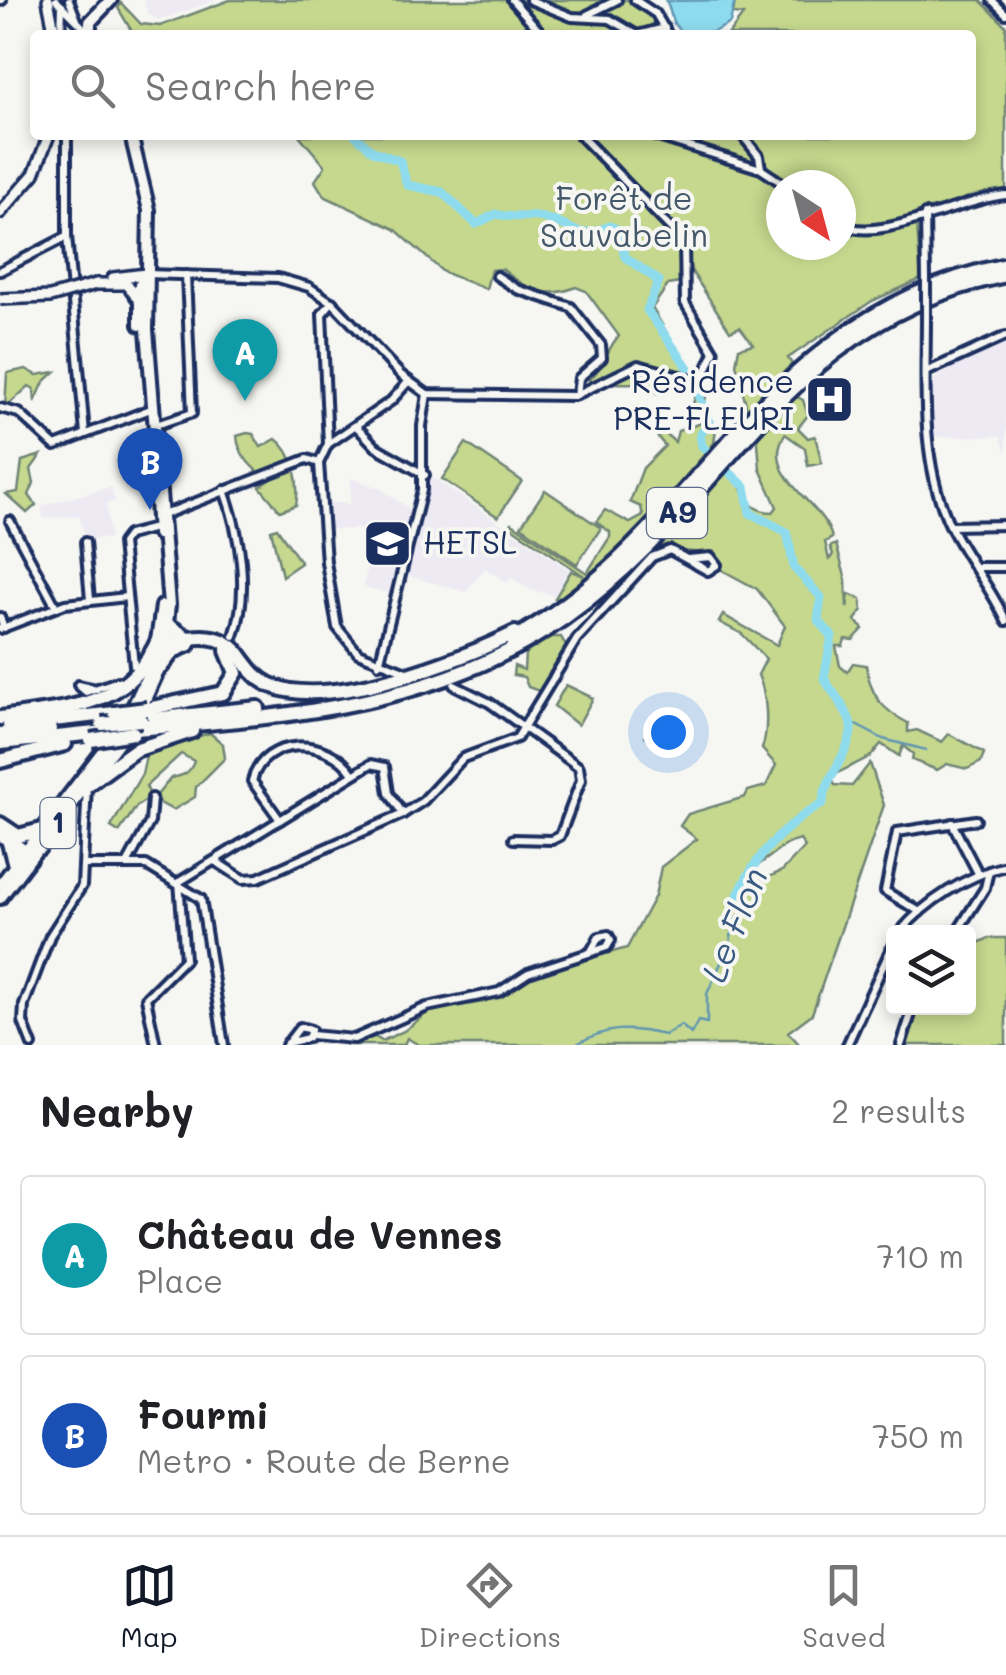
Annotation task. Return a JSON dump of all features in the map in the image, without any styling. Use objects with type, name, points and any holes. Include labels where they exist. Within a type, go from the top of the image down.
[{"type":"highway","name":"A9","points":[[0,743],[324,701],[393,688],[473,659],[556,615],[630,549],[830,342],[891,305],[955,278],[1006,265]]},
{"type":"highway","name":"A9","points":[[139,723],[172,726],[340,708],[410,692],[490,661],[637,556],[780,390],[883,320],[933,296],[1006,275]]},
{"type":"highway","points":[[0,722],[110,694],[142,670],[163,636],[227,643],[255,675],[274,687],[326,689],[391,679],[444,664],[556,615]]},
{"type":"highway","points":[[0,722],[116,713],[139,723],[219,696],[232,684],[236,669],[225,649],[205,643],[180,646],[161,667]]},
{"type":"highway","points":[[88,792],[140,747],[243,719]]},
{"type":"highway","name":"A9","points":[[0,734],[96,732]]},
{"type":"highway","points":[[0,760],[96,732]]},
{"type":"highway","points":[[0,824],[18,836],[42,830]]},
{"type":"highway","points":[[4,838],[32,850]]},
{"type":"highway","points":[[4,838],[16,865]]},
{"type":"main road","points":[[48,0],[57,30]]},
{"type":"main road","points":[[90,30],[110,0]]},
{"type":"main road","points":[[0,213],[34,174],[47,140]]},
{"type":"main road","name":"1","points":[[0,885],[88,792],[138,714],[161,667],[161,522],[146,274],[148,196],[132,140]]},
{"type":"main road","points":[[0,299],[50,297],[146,274]]},
{"type":"main road","name":"1","points":[[146,274],[140,284],[139,302],[161,522]]},
{"type":"main road","points":[[96,284],[127,284],[139,302]]},
{"type":"main road","name":"1","points":[[0,898],[42,830],[129,715],[163,636]]},
{"type":"street","points":[[512,0],[539,30]]},
{"type":"street","points":[[530,0],[572,17],[610,19],[628,30]]},
{"type":"street","points":[[586,16],[617,0]]},
{"type":"street","points":[[636,0],[656,14],[665,30]]},
{"type":"street","points":[[992,0],[1006,14]]},
{"type":"street","points":[[59,30],[63,2]]},
{"type":"street","points":[[63,2],[85,30]]},
{"type":"street","points":[[67,140],[67,236],[85,434]]},
{"type":"street","points":[[146,274],[278,278],[308,287],[332,302],[408,382],[427,394],[577,395],[593,390],[620,370],[638,365],[690,379],[700,377],[710,368],[714,352],[686,308],[686,248],[677,230],[629,190],[584,140]]},
{"type":"street","points":[[669,140],[766,171]]},
{"type":"street","points":[[746,140],[759,156],[761,168]]},
{"type":"street","points":[[856,230],[865,233],[1006,194]]},
{"type":"street","points":[[925,214],[926,372],[932,467],[951,526],[1006,621]]},
{"type":"street","points":[[0,271],[67,236]]},
{"type":"street","points":[[156,425],[192,413],[186,274]]},
{"type":"street","points":[[497,276],[523,291],[571,308],[601,345],[602,358],[579,378],[577,395]]},
{"type":"street","points":[[332,302],[322,314],[328,444],[319,463],[334,616],[347,644],[379,664],[404,671]]},
{"type":"street","points":[[926,372],[1006,336]]},
{"type":"street","points":[[328,444],[408,382]]},
{"type":"street","points":[[379,664],[424,475],[422,432],[427,394]]},
{"type":"street","points":[[0,408],[19,414],[52,446],[148,410]]},
{"type":"street","points":[[356,426],[376,447],[424,475]]},
{"type":"street","points":[[97,689],[114,683],[136,663],[123,540],[224,490],[307,459],[319,463]]},
{"type":"street","points":[[224,490],[239,536],[240,614],[234,636]]},
{"type":"street","points":[[10,521],[56,607]]},
{"type":"street","points":[[951,526],[1006,525]]},
{"type":"street","points":[[85,542],[90,600]]},
{"type":"street","points":[[215,861],[250,880],[403,814],[423,801],[463,758],[516,738],[576,639],[652,557],[670,550],[688,559]]},
{"type":"street","points":[[975,567],[1006,567]]},
{"type":"street","points":[[0,617],[2,628],[56,607],[126,596]]},
{"type":"street","points":[[454,684],[572,758],[581,780],[556,838],[512,839]]},
{"type":"street","points":[[280,820],[252,781],[256,772],[280,752],[310,746],[339,756],[353,774]]},
{"type":"street","points":[[178,882],[377,762],[386,767],[388,793],[403,814]]},
{"type":"street","points":[[32,1045],[22,1014],[50,936],[76,900],[85,865],[88,792]]},
{"type":"street","points":[[127,864],[150,822],[152,798]]},
{"type":"street","points":[[920,912],[885,892],[897,832],[976,820]]},
{"type":"street","points":[[952,823],[979,875]]},
{"type":"street","points":[[85,865],[146,865],[178,882],[204,903],[224,1045]]},
{"type":"street","points":[[907,925],[920,912],[979,875],[1006,866]]},
{"type":"street","points":[[962,925],[986,888],[989,871]]},
{"type":"street","points":[[156,1045],[146,998],[185,959],[178,882]]},
{"type":"street","points":[[287,1044],[311,1034],[354,1039],[427,1007],[499,992],[528,973],[590,953]]},
{"type":"street","points":[[847,1045],[886,960]]},
{"type":"street","points":[[901,1045],[911,1015]]},
{"type":"street","points":[[287,1044],[300,1027],[308,1027],[311,1034]]},
{"type":"shaded area","points":[[144,0],[216,0],[159,20],[148,14]]},
{"type":"shaded area","points":[[1006,338],[1006,453],[1000,436],[931,437],[930,381]]},
{"type":"shaded area","points":[[430,476],[571,571],[554,595],[531,590],[512,578],[506,582],[485,568],[465,592],[406,575]]},
{"type":"shaded area","name":"HETSL","points":[[351,478],[381,489],[414,512],[393,594],[364,587],[372,529],[326,529],[324,502],[350,504]]},
{"type":"shaded area","points":[[111,487],[115,501],[106,504],[110,538],[86,539],[79,516],[43,518],[41,506]]},
{"type":"green space","points":[[230,0],[634,0],[658,22],[639,30],[131,30],[118,8],[121,3],[141,24],[160,26]]},
{"type":"green space","name":"Forêt de Sauvabelin","points":[[735,0],[980,0],[1006,26],[1006,189],[916,213],[921,279],[872,301],[788,358],[792,364],[747,409],[736,364],[739,348],[753,344],[740,327],[730,331],[690,269],[679,283],[668,285],[652,308],[692,375],[662,366],[630,364],[592,385],[589,380],[619,336],[586,291],[576,287],[555,292],[536,290],[502,269],[491,270],[486,289],[443,272],[395,229],[324,196],[315,181],[325,166],[303,140],[976,140],[976,30],[732,30],[743,15],[733,14]]},
{"type":"green space","points":[[26,369],[37,375],[55,372],[44,382],[35,402],[34,389],[29,386],[5,408],[7,373]]},
{"type":"green space","points":[[639,369],[670,377],[667,387],[657,393],[641,383],[611,382]]},
{"type":"green space","points":[[700,381],[707,391],[704,407],[716,429],[714,443],[638,532],[561,600],[555,598],[571,571],[584,576],[510,526],[512,523],[587,573],[610,537],[610,532],[596,522],[605,510],[630,523],[643,516],[641,507],[630,502],[643,468],[665,446],[657,436],[662,431],[675,442],[678,431],[701,423],[693,404]]},
{"type":"green space","points":[[794,395],[803,400],[808,415],[798,428],[808,438],[815,436],[822,463],[808,466],[805,448],[785,434],[779,449],[780,463],[786,476],[827,525],[832,538],[825,542],[829,560],[833,554],[830,547],[836,544],[846,580],[847,608],[849,594],[861,599],[862,611],[855,620],[863,629],[853,640],[845,639],[843,646],[836,646],[840,666],[847,672],[853,663],[866,665],[874,693],[884,707],[908,723],[908,732],[917,730],[942,742],[949,734],[984,753],[981,762],[967,769],[947,764],[937,770],[912,760],[913,754],[903,746],[899,756],[881,744],[871,756],[830,777],[835,785],[852,786],[870,763],[884,805],[812,1014],[788,1032],[800,1045],[419,1045],[407,1038],[404,1045],[346,1045],[375,1037],[382,1041],[404,1031],[431,1010],[484,1002],[525,977],[627,948],[655,896],[661,867],[697,839],[680,826],[688,814],[745,797],[748,791],[766,786],[776,765],[762,749],[766,711],[758,675],[766,659],[742,634],[719,622],[723,615],[777,645],[785,626],[757,589],[720,569],[715,555],[653,547],[725,465],[749,502],[773,512],[777,507],[760,469],[757,430]],"holes":[[[800,840],[805,847],[782,871],[754,884],[749,872],[787,844]]]},
{"type":"green space","points":[[253,434],[261,447],[276,439],[287,452],[296,478],[296,505],[280,511],[260,487],[270,480],[240,450],[237,436]]},
{"type":"green space","points":[[466,443],[522,481],[498,517],[442,479]]},
{"type":"green space","points":[[41,455],[31,469],[34,483],[29,495],[36,505],[27,513],[6,494],[18,492],[22,461]]},
{"type":"green space","points":[[545,490],[601,528],[577,564],[521,526]]},
{"type":"green space","points":[[277,528],[301,563],[282,576],[271,530]]},
{"type":"green space","points":[[549,637],[561,637],[566,646],[539,691],[528,687],[524,677],[513,675],[514,666],[524,670],[525,654]]},
{"type":"green space","points":[[566,685],[593,698],[578,725],[554,706]]},
{"type":"green space","points":[[667,718],[674,722],[680,737],[676,743],[653,742],[645,736],[650,721]]},
{"type":"green space","points":[[210,733],[223,744],[225,758],[196,787],[195,797],[173,810],[160,803],[157,795],[171,778],[185,774],[192,765],[194,761],[181,754],[146,786],[151,797],[137,806],[119,832],[111,827],[142,774],[147,751]]},
{"type":"green space","points":[[989,938],[1006,938],[1006,1045],[905,1045],[914,1015],[976,1015],[976,944]]},
{"type":"water","points":[[735,0],[730,23],[715,30],[679,30],[666,1]]},
{"type":"waterway","name":"Le Flon","points":[[361,140],[373,151],[400,161],[407,185],[442,192],[476,224],[496,214],[543,218],[581,232],[610,226],[619,230],[625,257],[659,281],[647,310],[691,372],[709,423],[700,435],[702,446],[745,487],[750,513],[787,532],[794,568],[821,597],[818,620],[832,636],[824,678],[848,715],[849,740],[823,803],[773,842],[738,895]]},
{"type":"waterway","points":[[850,722],[883,739],[926,750]]},
{"type":"waterway","name":"Le Flon","points":[[575,1045],[618,1030],[665,1035],[681,1025],[691,1034],[698,1021],[707,1023],[707,994],[730,943],[738,895]]},
{"type":"place","name":"Résidence PRE-FLEURI","points":[[829,400]]},
{"type":"place","name":"Château de Vennes","points":[[245,401]]},
{"type":"place","name":"Fourmi","points":[[150,510]]},
{"type":"place","name":"HETSL","points":[[388,543]]}]
